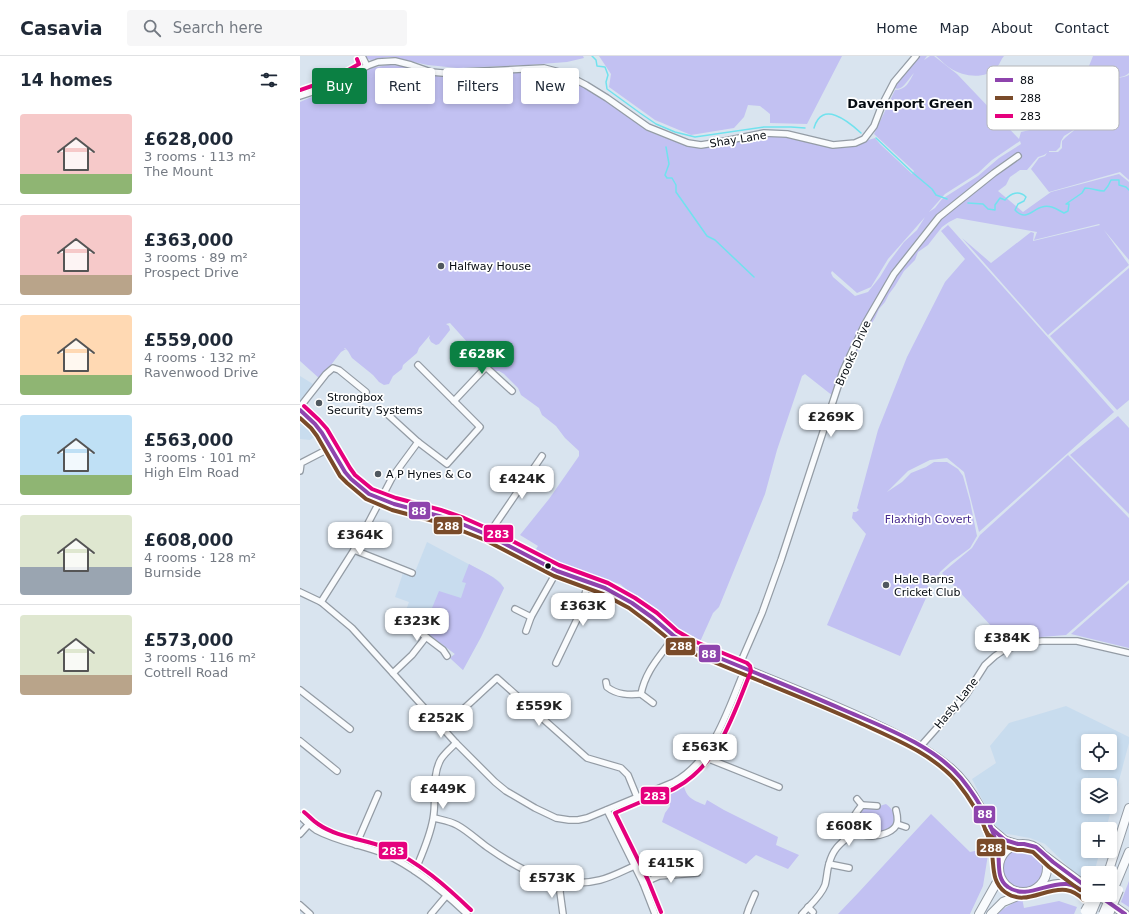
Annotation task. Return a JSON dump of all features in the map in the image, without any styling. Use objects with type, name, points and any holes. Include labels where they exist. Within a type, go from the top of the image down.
[{"type":"highway","points":[[1110,866],[1129,808]]},
{"type":"highway","points":[[979,914],[997,882],[1003,853],[1007,849],[1018,844],[1036,847],[1044,855],[1081,883]]},
{"type":"highway","points":[[1117,889],[1128,854]]},
{"type":"highway","points":[[1035,889],[1046,878],[1048,870],[1044,855]]},
{"type":"highway","points":[[1109,866],[1112,861]]},
{"type":"highway","points":[[999,868],[1003,883],[1019,892],[1025,892]]},
{"type":"highway","points":[[991,914],[1003,902],[1035,889],[1060,883],[1067,884],[1081,891]]},
{"type":"highway","points":[[1087,913],[1091,902]]},
{"type":"highway","points":[[1087,913],[1094,902]]},
{"type":"highway","points":[[1098,902],[1115,914]]},
{"type":"highway","points":[[1109,902],[1125,914]]},
{"type":"highway","points":[[1103,914],[1110,902]]},
{"type":"highway","points":[[1109,914],[1113,902]]},
{"type":"main road","points":[[300,408],[322,433],[339,464],[351,479],[369,494],[394,504],[439,516],[488,535],[557,571],[605,588],[632,603],[674,636],[693,647],[845,710],[888,730],[936,756],[960,776],[979,804],[992,829],[999,853],[999,868]]},
{"type":"main road","points":[[992,829],[1005,840],[1018,844]]},
{"type":"street","points":[[362,56],[367,66]]},
{"type":"street","name":"Shay Lane","points":[[300,96],[334,85],[367,66],[378,62],[395,61],[431,72],[443,73],[544,68],[564,74],[586,85],[648,127],[688,143],[701,145],[764,133],[787,134],[833,146],[856,143],[864,139],[874,126],[882,105],[894,82],[916,56]]},
{"type":"street","name":"Brooks Drive","points":[[300,592],[321,602],[352,628],[456,743],[494,782],[506,791],[552,817],[569,820],[587,818],[685,777],[704,756],[722,724],[781,560],[843,371],[865,324],[894,274],[939,217],[994,173],[1018,156]]},
{"type":"street","points":[[464,347],[512,391]]},
{"type":"street","points":[[384,411],[418,442],[446,464],[480,427],[418,365]]},
{"type":"street","points":[[454,401],[486,367]]},
{"type":"street","points":[[300,408],[326,374],[333,368],[339,370],[366,392]]},
{"type":"street","points":[[321,602],[354,550],[393,476],[418,442]]},
{"type":"street","points":[[300,471],[301,463],[330,448]]},
{"type":"street","points":[[488,535],[542,456]]},
{"type":"street","points":[[354,550],[412,573]]},
{"type":"street","points":[[526,631],[531,617],[557,571]]},
{"type":"street","points":[[556,664],[580,613],[588,583]]},
{"type":"street","points":[[515,609],[531,617]]},
{"type":"street","points":[[401,618],[443,650],[446,656]]},
{"type":"street","points":[[641,694],[643,682],[650,669],[674,636]]},
{"type":"street","points":[[393,673],[412,655],[426,637]]},
{"type":"street","name":"Hasty Lane","points":[[920,747],[966,694],[985,665],[1004,650],[1026,643],[1077,641],[1129,653]]},
{"type":"street","points":[[443,728],[497,678],[587,758],[621,768],[628,775],[637,798]]},
{"type":"street","points":[[606,682],[607,687],[618,693],[626,695],[641,694],[653,703]]},
{"type":"street","points":[[300,690],[350,729]]},
{"type":"street","points":[[300,741],[337,771]]},
{"type":"street","points":[[415,871],[426,844],[434,818],[438,766],[442,758],[456,743]]},
{"type":"street","points":[[704,756],[779,787]]},
{"type":"street","points":[[356,845],[378,794]]},
{"type":"street","points":[[857,799],[862,805],[877,806]]},
{"type":"street","points":[[853,832],[851,824],[852,821],[855,813],[862,805]]},
{"type":"street","points":[[607,810],[643,883],[655,914]]},
{"type":"street","points":[[853,832],[867,836],[878,836],[889,831],[897,824],[896,810]]},
{"type":"street","points":[[300,816],[316,830],[331,837],[385,854],[400,862],[415,871],[447,895],[467,914]]},
{"type":"street","points":[[434,818],[449,821],[466,830],[495,853],[520,868],[543,878],[561,883],[580,883],[601,880],[634,866]]},
{"type":"street","points":[[300,834],[309,824]]},
{"type":"street","points":[[897,824],[906,827]]},
{"type":"street","points":[[802,914],[820,894],[825,885],[833,852],[839,844],[853,832]]},
{"type":"street","points":[[829,864],[849,868]]},
{"type":"street","points":[[643,883],[659,876],[697,873]]},
{"type":"street","points":[[561,883],[560,892],[563,914]]},
{"type":"street","points":[[748,914],[748,908],[755,894]]},
{"type":"street","points":[[431,914],[447,895]]},
{"type":"street","points":[[300,905],[310,914]]},
{"type":"street","points":[[808,906],[813,912]]},
{"type":"shaded area","points":[[300,376],[313,384],[302,401],[300,400]]},
{"type":"shaded area","points":[[300,415],[305,418],[317,435],[310,440],[300,439]]},
{"type":"shaded area","points":[[427,542],[493,577],[500,582],[504,588],[481,637],[463,670],[450,658],[455,654],[404,616],[409,602],[395,597],[403,573],[413,577]]},
{"type":"shaded area","points":[[1066,706],[1129,737],[1129,743],[1117,788],[1117,778],[1081,778],[1081,814],[1110,814],[1108,822],[1081,822],[1081,858],[1098,858],[1096,866],[1081,866],[1081,879],[1045,844],[1030,838],[1002,833],[994,823],[972,779],[996,763],[990,746],[1009,723]]},
{"type":"green space","points":[[366,56],[583,56],[584,58],[567,62],[457,68],[428,65],[389,57],[371,60]]},
{"type":"green space","points":[[599,56],[842,56],[807,124],[770,123],[770,114],[760,106],[748,105],[744,117],[734,128],[691,135],[655,120],[609,87],[611,74]]},
{"type":"green space","points":[[916,56],[927,56],[924,60],[930,56],[934,56],[957,74],[987,105],[987,130],[1010,130],[1019,139],[1021,132],[1030,130],[1073,130],[1064,136],[1061,141],[1060,147],[1056,151],[1049,152],[1058,152],[1062,148],[1062,141],[1074,130],[1119,130],[1119,77],[1129,75],[1129,180],[1120,172],[1049,192],[1031,169],[1039,158],[1045,156],[1047,153],[1038,157],[1027,170],[1020,170],[1010,177],[1006,185],[998,191],[1023,212],[1051,192],[1119,174],[1129,182],[1129,260],[1104,230],[1129,265],[1048,335],[962,238],[991,263],[1031,232],[1034,233],[1033,241],[1100,225],[1034,240],[1037,232],[957,218],[942,227],[928,245],[918,252],[915,260],[904,271],[879,309],[868,329],[849,373],[845,378],[840,379],[833,396],[805,374],[802,376],[777,450],[765,494],[719,607],[713,613],[699,644],[675,630],[620,584],[591,576],[553,559],[532,555],[538,546],[520,535],[549,499],[579,456],[579,451],[565,438],[556,426],[542,415],[539,408],[521,395],[518,388],[504,374],[499,371],[494,371],[450,323],[446,324],[449,326],[450,330],[439,344],[436,345],[431,342],[429,338],[430,335],[419,348],[417,353],[393,376],[389,384],[384,385],[373,375],[352,358],[346,349],[341,352],[320,379],[300,361],[300,102],[312,97],[312,104],[367,104],[367,70],[370,68],[388,65],[409,68],[375,68],[375,104],[435,104],[435,75],[443,76],[443,104],[513,104],[513,73],[521,73],[521,104],[579,104],[579,84],[596,94],[648,131],[690,147],[700,148],[763,136],[780,136],[833,146],[849,147],[875,138],[912,174],[914,171],[874,134],[895,90],[905,87],[914,73],[904,85],[898,89],[892,86]],"holes":[[[1020,141],[1021,144],[999,158],[978,176],[942,199],[935,208],[929,212],[945,194],[978,173],[992,160]],[[925,217],[917,230],[904,242],[868,292],[855,296],[833,277],[831,273],[832,271],[857,293],[871,287],[888,259]]]},
{"type":"green space","points":[[936,56],[1004,56],[998,66],[987,66],[987,74],[974,76],[968,75],[948,67]]},
{"type":"green space","points":[[1093,56],[1129,56],[1129,73],[1124,76],[1119,77],[1119,66],[1089,66]]},
{"type":"green space","name":"Flaxhigh Covert","points":[[948,225],[1114,412],[979,532],[964,472],[947,458],[930,460],[908,471],[887,492],[902,482],[911,473],[934,462],[947,462],[958,469],[963,476],[977,536],[970,548],[940,572],[936,580],[931,584],[925,582],[930,589],[900,656],[827,625],[866,534],[852,518],[853,512],[859,510],[857,508],[878,430],[907,357],[945,282],[965,259],[941,231]]},
{"type":"green space","points":[[1129,268],[1129,400],[1117,410],[1050,336]]},
{"type":"green space","points":[[1118,416],[1129,428],[1129,514],[1070,455]]},
{"type":"green space","points":[[1068,455],[1129,518],[1129,580],[1066,635],[1015,639],[1007,643],[942,573],[972,548],[980,535]]},
{"type":"green space","points":[[469,564],[493,577],[504,588],[481,637],[463,670],[450,658],[455,654],[423,630],[439,591],[461,598],[466,583],[462,582]]},
{"type":"green space","points":[[1129,583],[1129,648],[1071,634]]},
{"type":"green space","points":[[683,782],[686,792],[693,799],[705,805],[707,800],[778,837],[776,845],[799,855],[788,869],[756,855],[746,864],[662,822],[665,813],[670,806],[665,792]]},
{"type":"green space","points":[[886,804],[894,814],[894,823],[892,826],[884,831],[874,833],[864,833],[855,829],[854,821],[862,809],[865,807],[873,808]]},
{"type":"green space","points":[[931,814],[970,852],[989,848],[983,886],[970,914],[838,914],[859,892]]},
{"type":"green space","points":[[1020,847],[1028,847],[1036,850],[1042,856],[1045,868],[1042,880],[1036,886],[1028,889],[1020,889],[1012,886],[1006,880],[1003,872],[1003,864],[1006,856],[1012,850]]},
{"type":"green space","points":[[1129,881],[1129,907],[1121,902]]},
{"type":"green space","points":[[1022,898],[1024,908],[1059,901],[1077,907],[1074,914],[998,914],[1003,909]]},
{"type":"waterway","points":[[592,56],[596,60],[597,66],[605,67],[608,75],[606,82],[607,89],[656,124],[675,132],[695,137],[764,127],[805,128]]},
{"type":"waterway","points":[[814,128],[818,120],[823,115],[829,114],[843,119],[861,133]]},
{"type":"waterway","points":[[876,138],[932,189],[936,195],[947,199]]},
{"type":"waterway","points":[[666,147],[669,164],[665,175],[667,178],[672,178],[676,185],[676,192],[707,236],[715,240],[754,277]]},
{"type":"waterway","points":[[968,203],[983,204],[988,209],[995,210],[995,205],[1000,198],[1005,200],[1012,194],[1018,193],[1026,197],[1024,201],[1018,204],[1015,210],[1023,215],[1029,214],[1045,206],[1054,208],[1064,213],[1068,211],[1069,204],[1066,204],[1082,193],[1085,188],[1104,191],[1111,180],[1119,180],[1119,185],[1126,187],[1129,190]]},
{"type":"transit line","name":"283","points":[[300,90],[332,79],[359,64],[357,59]]},
{"type":"transit line","name":"283","points":[[304,406],[327,429],[355,475],[372,489],[396,498],[464,518],[491,530],[559,565],[608,583],[635,598],[657,613],[677,631],[696,642],[747,663],[750,666],[751,671],[731,720],[723,736],[704,765],[692,777],[675,788],[615,813],[648,880],[661,912]]},
{"type":"transit line","name":"88","points":[[300,410],[322,433],[345,472],[369,494],[394,504],[462,524],[488,535],[557,571],[605,588],[632,603],[674,636],[693,647],[875,723],[922,746],[950,766],[961,778],[979,803],[989,822],[996,841],[999,870],[1004,884],[1015,891],[1022,892],[1059,884],[1073,885],[1081,890]]},
{"type":"transit line","name":"288","points":[[300,418],[317,436],[340,476],[366,499],[392,510],[437,522],[485,540],[554,576],[603,594],[629,608],[671,641],[690,652],[837,713],[897,740],[923,754],[946,771],[956,781],[974,807],[988,836],[996,879],[998,884],[1005,892],[1020,898],[1035,896],[1050,891],[1066,890],[1071,891],[1081,897]]},
{"type":"transit line","name":"283","points":[[304,812],[316,823],[326,829],[387,848],[410,860],[452,892],[471,910]]},
{"type":"transit line","name":"88","points":[[990,826],[1005,840],[1036,847],[1081,883]]},
{"type":"transit line","name":"288","points":[[985,829],[988,834],[1003,846],[1033,852],[1049,867],[1080,890]]},
{"type":"transit line","name":"88","points":[[1108,902],[1125,914]]},
{"type":"place","name":"Halfway House","points":[[441,266]]},
{"type":"place","name":"Strongbox Security Systems","points":[[319,403]]},
{"type":"place","name":"A P Hynes & Co","points":[[378,474]]},
{"type":"place","name":"Hale Barns Cricket Club","points":[[886,585]]},
{"type":"district","name":"Davenport Green","points":[[910,103]]}]
